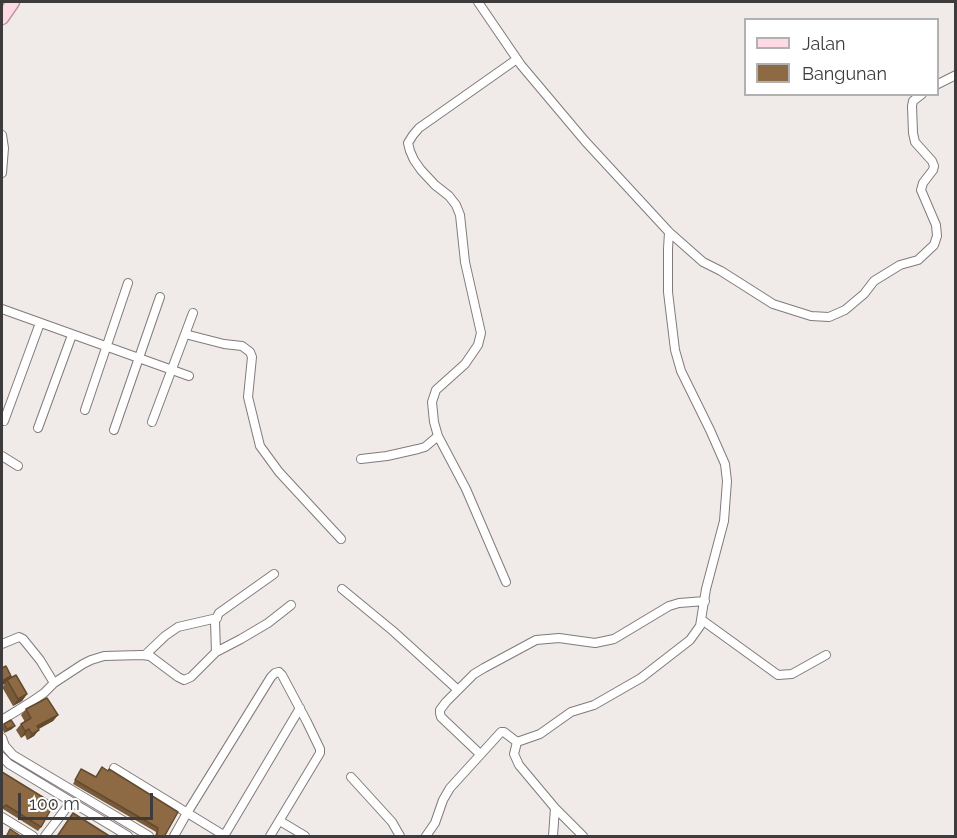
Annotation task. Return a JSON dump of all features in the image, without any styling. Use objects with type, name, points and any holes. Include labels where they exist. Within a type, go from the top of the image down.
[{"type":"main road","points":[[2,18],[13,2]]},
{"type":"street","points":[[478,2],[517,59],[585,141],[669,232],[703,262],[773,304],[811,316],[829,317],[845,310],[864,294],[874,281],[900,265],[918,260],[934,245],[937,236],[936,225],[921,190],[934,166],[915,142],[913,133],[912,106],[920,96]]},
{"type":"street","points":[[506,582],[466,489],[438,436],[434,422],[432,402],[436,390],[465,364],[478,345],[482,333],[465,262],[460,215],[449,196],[414,160],[408,143],[419,129],[517,59]]},
{"type":"street","points":[[939,84],[956,75]]},
{"type":"street","points":[[2,135],[4,148],[2,173]]},
{"type":"street","points":[[517,742],[540,734],[571,712],[594,705],[641,678],[690,640],[702,620],[724,521],[727,482],[725,464],[681,371],[675,350],[668,292],[669,232]]},
{"type":"street","points":[[85,410],[128,284]]},
{"type":"street","points":[[114,429],[160,297]]},
{"type":"street","points":[[2,309],[189,376]]},
{"type":"street","points":[[152,422],[193,313]]},
{"type":"street","points":[[4,422],[40,323]]},
{"type":"street","points":[[185,334],[242,346],[250,352],[252,357],[248,397],[260,446],[279,472],[341,539]]},
{"type":"street","points":[[38,428],[72,335]]},
{"type":"street","points":[[361,459],[387,456],[425,447],[438,436]]},
{"type":"street","points":[[2,456],[18,466]]},
{"type":"street","points":[[216,652],[215,621],[219,613],[274,574]]},
{"type":"street","points":[[342,589],[393,631],[458,690]]},
{"type":"street","points":[[480,754],[441,717],[440,713],[442,706],[474,674],[536,639],[558,638],[595,643],[614,639],[669,606],[705,601]]},
{"type":"street","points":[[2,720],[38,698],[54,683],[91,660],[104,656],[150,656],[184,680],[191,677],[216,652],[268,624],[291,605]]},
{"type":"street","points":[[145,655],[178,627],[217,618]]},
{"type":"street","points":[[702,620],[778,675],[792,674],[826,655]]},
{"type":"street","points":[[2,645],[19,637],[23,639],[40,660],[54,683]]},
{"type":"street","points":[[174,837],[271,677],[279,672],[300,708],[320,753],[270,837]]},
{"type":"street","points":[[114,768],[224,836],[300,708]]},
{"type":"street","points":[[426,837],[435,823],[450,788],[501,732],[517,742]]},
{"type":"street","points":[[2,738],[5,746],[13,755],[149,837]]},
{"type":"street","points":[[517,742],[514,754],[519,765],[583,837]]},
{"type":"street","points":[[2,757],[9,764],[128,837]]},
{"type":"street","points":[[351,777],[392,822],[400,837]]},
{"type":"street","points":[[45,837],[71,802]]},
{"type":"street","points":[[553,837],[555,808]]},
{"type":"street","points":[[2,820],[33,837]]},
{"type":"street","points":[[279,822],[305,837]]},
{"type":"building","points":[[6,666],[11,676],[2,681],[2,668]]},
{"type":"building","points":[[16,675],[27,694],[18,699],[7,680]]},
{"type":"building","points":[[47,698],[58,715],[37,726],[39,730],[32,734],[29,729],[25,731],[21,724],[31,718],[26,709]]},
{"type":"building","points":[[11,720],[15,726],[7,729],[4,724]]},
{"type":"building","points":[[102,767],[108,771],[109,769],[178,812],[164,837],[157,835],[158,828],[75,780],[81,769],[96,777]]},
{"type":"building","points":[[2,772],[54,804],[41,827],[6,805],[2,808]]},
{"type":"building","points":[[73,813],[111,837],[61,837],[58,835]]},
{"type":"building","points":[[10,829],[22,837],[6,837]]}]
